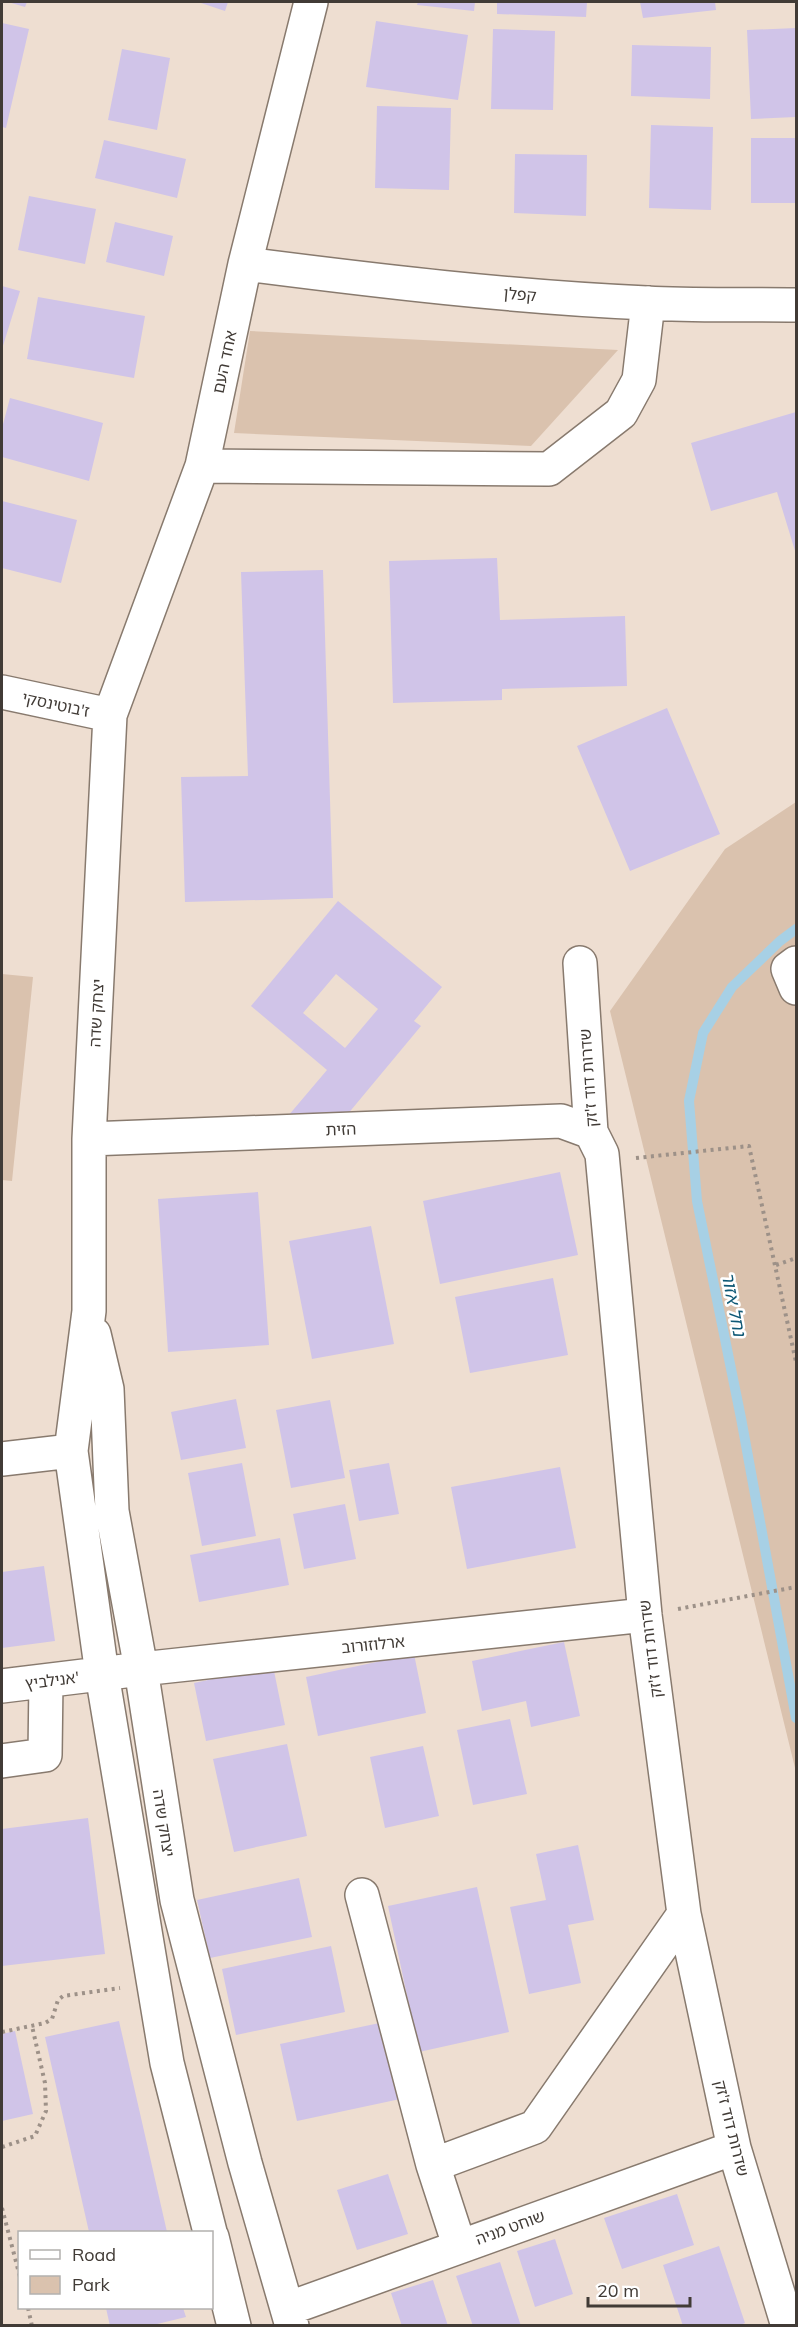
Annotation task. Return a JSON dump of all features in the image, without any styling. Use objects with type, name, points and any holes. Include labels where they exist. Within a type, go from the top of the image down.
[{"type":"street","name":"אחד העם","points":[[111,715],[202,466],[245,264],[311,2]]},
{"type":"street","name":"קפלן","points":[[245,264],[393,283],[648,303],[796,305]]},
{"type":"street","points":[[202,466],[549,469],[621,413],[639,380],[648,303]]},
{"type":"street","name":"ז'בוטינסקי","points":[[2,692],[111,715]]},
{"type":"street","name":"יצחק שדה","points":[[111,715],[90,1139],[89,1311],[71,1451],[102,1674],[167,2062],[210,2231]]},
{"type":"street","name":"שדרות דוד ז'זק","points":[[580,963],[591,1132],[602,1154],[645,1615],[684,1914],[734,2148],[788,2325]]},
{"type":"street","points":[[796,963],[788,969],[796,988]]},
{"type":"street","name":"הזית","points":[[90,1139],[561,1120],[591,1132]]},
{"type":"street","name":"יצחק שדה","points":[[89,1311],[107,1389],[112,1511],[141,1669],[177,1900],[245,2163],[289,2317]]},
{"type":"street","points":[[2,1459],[71,1451]]},
{"type":"street","name":"ארלוזורוב","points":[[102,1674],[645,1615]]},
{"type":"street","name":"אנילביץ'","points":[[2,1686],[102,1674]]},
{"type":"street","points":[[2,1761],[45,1755],[46,1681]]},
{"type":"street","points":[[362,1895],[434,2165],[459,2245]]},
{"type":"street","points":[[434,2165],[535,2127],[684,1914]]},
{"type":"street","name":"שוחט מניה","points":[[289,2317],[459,2245],[734,2148]]},
{"type":"street","points":[[213,2241],[234,2325]]},
{"type":"path","points":[[636,1158],[749,1146],[796,1362]]},
{"type":"path","points":[[776,1265],[796,1258]]},
{"type":"path","points":[[645,1615],[796,1587]]},
{"type":"path","points":[[2,2032],[45,2023],[52,2019],[58,2000],[63,1996],[153,1983]]},
{"type":"path","points":[[2,2147],[35,2136],[46,2111],[45,2083],[32,2026]]},
{"type":"path","points":[[2,2208],[18,2269]]},
{"type":"path","points":[[28,2309],[32,2325]]},
{"type":"green space","points":[[250,331],[618,350],[531,446],[234,433]]},
{"type":"green space","points":[[796,802],[796,1772],[610,1011],[725,849]]},
{"type":"green space","points":[[2,974],[33,977],[12,1181],[2,1180]]},
{"type":"building","points":[[8,2],[27,2],[25,7]]},
{"type":"building","points":[[198,2],[228,2],[225,11]]},
{"type":"building","points":[[418,2],[475,2],[474,11],[417,5]]},
{"type":"building","points":[[497,2],[587,2],[586,17],[497,14]]},
{"type":"building","points":[[640,2],[715,2],[716,10],[643,18]]},
{"type":"building","points":[[376,21],[468,35],[458,100],[366,87]]},
{"type":"building","points":[[2,23],[29,29],[6,128],[2,127]]},
{"type":"building","points":[[796,28],[796,117],[751,119],[747,30]]},
{"type":"building","points":[[493,29],[555,31],[553,110],[491,109]]},
{"type":"building","points":[[632,45],[711,47],[710,99],[631,96]]},
{"type":"building","points":[[122,49],[170,58],[157,130],[108,120]]},
{"type":"building","points":[[377,106],[451,108],[449,190],[375,188]]},
{"type":"building","points":[[651,125],[713,127],[711,210],[649,208]]},
{"type":"building","points":[[751,138],[796,138],[796,203],[751,203]]},
{"type":"building","points":[[104,140],[186,159],[177,198],[95,178]]},
{"type":"building","points":[[515,154],[587,155],[586,216],[514,213]]},
{"type":"building","points":[[29,196],[96,209],[85,264],[18,250]]},
{"type":"building","points":[[115,222],[173,236],[164,276],[106,262]]},
{"type":"building","points":[[2,286],[20,291],[2,349]]},
{"type":"building","points":[[38,297],[145,316],[134,378],[27,359]]},
{"type":"building","points":[[10,398],[103,423],[89,481],[2,457],[2,428]]},
{"type":"building","points":[[796,412],[796,554],[777,492],[711,511],[691,443]]},
{"type":"building","points":[[2,501],[77,520],[61,583],[2,568]]},
{"type":"building","points":[[497,558],[500,620],[625,616],[627,686],[502,689],[502,700],[393,703],[389,561]]},
{"type":"building","points":[[323,570],[333,898],[185,902],[181,777],[248,776],[241,572]]},
{"type":"building","points":[[667,708],[720,834],[630,871],[577,746]]},
{"type":"building","points":[[338,901],[442,987],[414,1021],[421,1026],[337,1127],[277,1129],[327,1070],[251,1006]],"holes":[[[336,974],[378,1009],[345,1048],[303,1013]]]},
{"type":"building","points":[[560,1172],[578,1255],[440,1284],[423,1201]]},
{"type":"building","points":[[258,1192],[269,1345],[168,1352],[158,1199]]},
{"type":"building","points":[[371,1226],[394,1344],[312,1359],[289,1241]]},
{"type":"building","points":[[553,1278],[568,1355],[470,1373],[455,1297]]},
{"type":"building","points":[[236,1399],[246,1448],[181,1460],[171,1412]]},
{"type":"building","points":[[330,1400],[345,1478],[291,1488],[276,1410]]},
{"type":"building","points":[[242,1463],[256,1536],[202,1546],[188,1473]]},
{"type":"building","points":[[389,1463],[399,1514],[359,1521],[349,1470]]},
{"type":"building","points":[[560,1467],[576,1548],[467,1569],[451,1487]]},
{"type":"building","points":[[345,1504],[356,1559],[304,1569],[293,1514]]},
{"type":"building","points":[[280,1538],[289,1585],[199,1602],[190,1555]]},
{"type":"building","points":[[44,1566],[55,1641],[2,1648],[2,1572]]},
{"type":"building","points":[[564,1642],[580,1716],[531,1727],[526,1701],[482,1711],[472,1661]]},
{"type":"building","points":[[414,1654],[426,1713],[318,1736],[306,1677]]},
{"type":"building","points":[[273,1666],[285,1725],[206,1741],[194,1683]]},
{"type":"building","points":[[510,1719],[527,1794],[473,1805],[457,1730]]},
{"type":"building","points":[[287,1744],[307,1836],[234,1852],[213,1759]]},
{"type":"building","points":[[423,1746],[439,1816],[385,1828],[370,1757]]},
{"type":"building","points":[[88,1818],[105,1954],[2,1966],[2,1829]]},
{"type":"building","points":[[578,1845],[594,1920],[568,1925],[581,1983],[529,1994],[510,1907],[546,1900],[536,1854]]},
{"type":"building","points":[[299,1878],[312,1937],[210,1958],[197,1900]]},
{"type":"building","points":[[477,1887],[509,2032],[419,2052],[388,1906]]},
{"type":"building","points":[[331,1946],[345,2012],[236,2035],[222,1969]]},
{"type":"building","points":[[119,2021],[167,2231],[89,2231],[45,2037]]},
{"type":"building","points":[[389,2021],[405,2098],[297,2121],[280,2044]]},
{"type":"building","points":[[15,2031],[33,2114],[2,2121],[2,2034]]},
{"type":"building","points":[[388,2174],[408,2234],[357,2250],[337,2190]]},
{"type":"building","points":[[677,2194],[694,2245],[622,2269],[604,2218]]},
{"type":"building","points":[[555,2239],[573,2294],[535,2307],[517,2251]]},
{"type":"building","points":[[719,2246],[745,2323],[738,2326],[683,2326],[663,2265]]},
{"type":"building","points":[[500,2262],[521,2326],[473,2326],[456,2276]]},
{"type":"building","points":[[433,2280],[448,2326],[402,2326],[391,2293]]},
{"type":"building","points":[[106,2309],[183,2309],[186,2317],[149,2326],[110,2326]]},
{"type":"waterway","name":"נחל אזור","points":[[796,929],[780,941],[732,987],[703,1033],[689,1101],[697,1201],[741,1418],[796,1718]]}]
